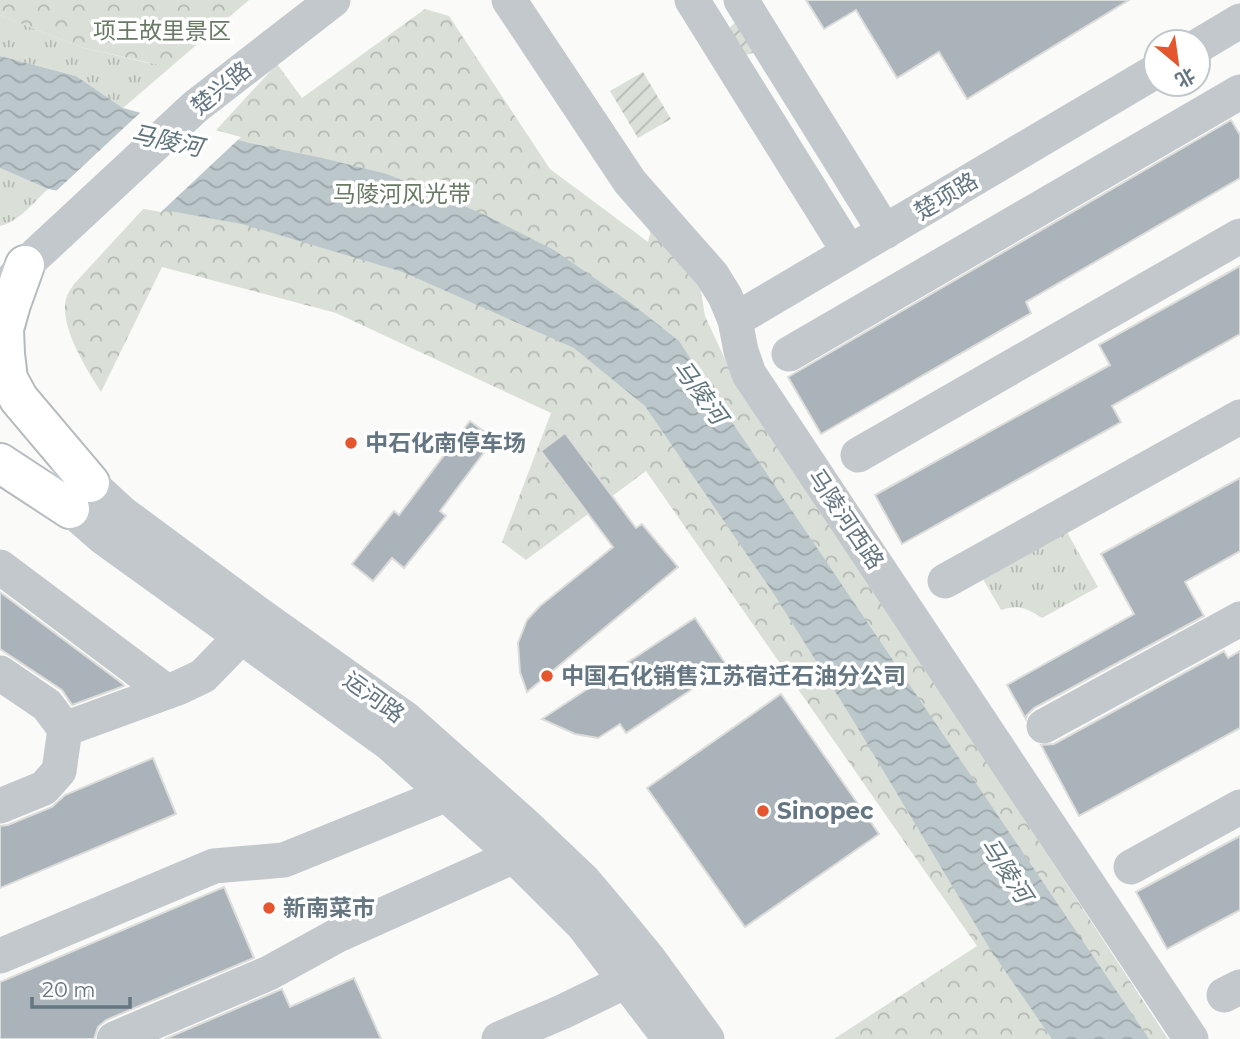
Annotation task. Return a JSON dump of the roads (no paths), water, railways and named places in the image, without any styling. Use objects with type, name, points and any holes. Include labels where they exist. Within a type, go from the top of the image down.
[{"type":"main road","points":[[25,265],[4,329],[8,379],[80,496]]},
{"type":"main road","points":[[0,463],[80,496]]},
{"type":"street","name":"楚兴路","points":[[0,294],[25,265],[195,107],[332,0]]},
{"type":"street","points":[[692,0],[849,253]]},
{"type":"street","points":[[741,0],[885,232]]},
{"type":"street","name":"马陵河西路","points":[[517,3],[630,183],[712,275],[735,320],[749,374],[1191,1039]]},
{"type":"street","points":[[1212,38],[1240,21]]},
{"type":"street","name":"楚项路","points":[[735,320],[1142,79]]},
{"type":"street","points":[[789,354],[1240,92]]},
{"type":"street","points":[[858,455],[1240,236]]},
{"type":"street","name":"运河路","points":[[0,398],[80,496]]},
{"type":"street","points":[[945,581],[1240,417]]},
{"type":"street","name":"运河路","points":[[0,446],[80,496],[122,513],[249,625],[406,719],[458,784],[525,845],[584,881],[637,969],[670,1039]]},
{"type":"street","points":[[0,567],[167,692]]},
{"type":"street","points":[[1044,726],[1240,619]]},
{"type":"street","points":[[65,729],[204,676],[249,625]]},
{"type":"street","points":[[0,673],[47,705],[65,729],[60,771],[44,788],[0,806]]},
{"type":"street","points":[[0,956],[214,866],[284,860],[458,784]]},
{"type":"street","points":[[1131,867],[1240,807]]},
{"type":"street","points":[[114,1039],[269,974],[338,935],[525,845]]},
{"type":"street","points":[[499,1039],[562,1012],[637,969]]},
{"type":"street","name":"运河路","points":[[637,969],[707,1039]]},
{"type":"water","name":"马陵河","points":[[0,56],[76,76],[123,108],[249,143],[387,174],[483,214],[554,250],[632,304],[679,341],[1149,1039],[1052,1039],[990,949],[774,594],[645,406],[574,348],[403,272],[242,224],[48,189],[0,168]]},
{"type":"place","name":"中石化南停车场","points":[[351,443]]},
{"type":"place","name":"中国石化销售江苏宿迁石油分公司","points":[[547,676]]},
{"type":"place","name":"Sinopec","points":[[763,811]]},
{"type":"place","name":"新南菜市","points":[[269,908]]},
{"type":"park label","name":"项王故里景区","points":[[162,31]]},
{"type":"park label","name":"马陵河风光带","points":[[402,194]]}]
